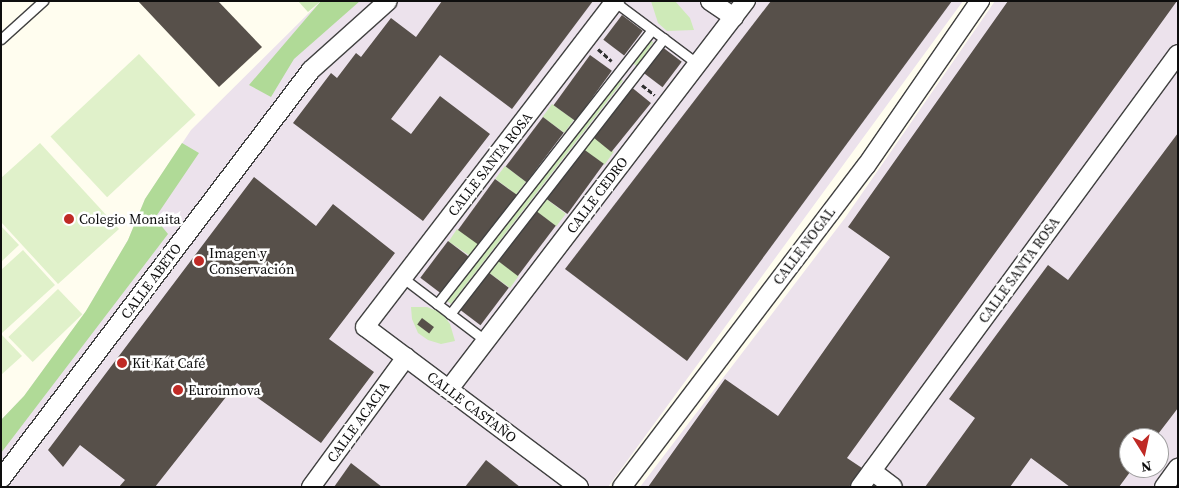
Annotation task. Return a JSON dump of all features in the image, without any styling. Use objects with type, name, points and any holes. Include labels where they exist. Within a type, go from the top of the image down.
[{"type":"street","name":"CALLE ABETO","points":[[1,479],[311,70],[388,1]]},
{"type":"street","points":[[710,1],[734,17]]},
{"type":"street","name":"CALLE CEDRO","points":[[449,389],[746,1]]},
{"type":"street","name":"CALLE NOGAL","points":[[622,487],[866,166],[980,1]]},
{"type":"street","name":"CALLE SANTA ROSA","points":[[365,327],[615,2]]},
{"type":"street","name":"CALLE SANTA ROSA","points":[[860,487],[1178,54]]},
{"type":"street","name":"CALLE CASTAÑO","points":[[365,327],[580,487]]},
{"type":"street","name":"CALLE ACACIA","points":[[311,487],[406,357]]},
{"type":"street","points":[[1164,487],[1178,468]]},
{"type":"street","points":[[872,471],[893,487]]},
{"type":"lane","points":[[3,35],[43,1]]},
{"type":"lane","points":[[615,2],[698,64]]},
{"type":"lane","points":[[437,304],[652,30]]},
{"type":"lane","points":[[450,314],[664,38]]},
{"type":"lane","points":[[402,278],[486,341]]},
{"type":"shaded area","points":[[321,1],[963,1],[608,487],[1,487],[1,420],[24,396],[86,311],[128,240],[145,199],[191,130]]},
{"type":"shaded area","points":[[995,1],[1178,1],[1178,487],[640,487],[845,218]]},
{"type":"green space","points":[[298,1],[321,1],[308,12]]},
{"type":"green space","points":[[321,1],[360,1],[294,59],[271,97],[249,85]]},
{"type":"green space","points":[[651,1],[675,1],[690,18],[694,30],[667,31],[658,23]]},
{"type":"green space","points":[[650,40],[653,42],[637,66],[634,64]]},
{"type":"green space","points":[[139,54],[196,115],[107,197],[51,137]]},
{"type":"green space","points":[[620,78],[623,81],[451,304],[447,301]]},
{"type":"green space","points":[[552,104],[574,120],[564,133],[543,117]]},
{"type":"green space","points":[[592,136],[614,152],[604,165],[583,149]]},
{"type":"green space","points":[[40,143],[119,229],[58,284],[1,222],[1,178]]},
{"type":"green space","points":[[182,143],[199,153],[155,218],[168,234],[1,453],[1,420],[24,396],[86,311],[128,240],[145,199]]},
{"type":"green space","points":[[505,166],[526,182],[516,194],[495,179]]},
{"type":"green space","points":[[545,198],[566,214],[556,226],[535,211]]},
{"type":"green space","points":[[1,226],[19,245],[1,262]]},
{"type":"green space","points":[[457,229],[479,244],[471,257],[449,241]]},
{"type":"green space","points":[[23,250],[55,285],[2,333],[1,270]]},
{"type":"green space","points":[[497,260],[519,276],[510,288],[488,272]]},
{"type":"green space","points":[[58,289],[82,314],[33,362],[8,337]]},
{"type":"green space","points":[[411,307],[427,307],[442,313],[450,324],[455,341],[441,344],[428,340],[418,333],[412,319]]},
{"type":"green space","points":[[1,334],[22,356],[1,375]]},
{"type":"building","points":[[138,1],[218,1],[262,47],[219,87]]},
{"type":"building","points":[[442,1],[593,1],[512,109],[440,55],[391,119],[411,134],[440,96],[490,134],[423,221],[293,123],[331,73],[337,78],[356,53],[361,57],[391,18],[416,37]]},
{"type":"building","points":[[771,1],[952,1],[687,361],[565,269]]},
{"type":"building","points":[[1008,1],[1177,1],[847,458],[862,468],[849,487],[648,487],[725,379],[778,416],[890,257],[848,227]]},
{"type":"building","points":[[622,15],[643,31],[624,55],[603,40]]},
{"type":"building","points":[[661,46],[682,62],[663,87],[642,72]]},
{"type":"building","points":[[590,55],[612,71],[575,121],[554,105]]},
{"type":"building","points":[[630,86],[651,103],[611,152],[590,135]]},
{"type":"building","points":[[543,117],[564,133],[526,182],[506,167]]},
{"type":"building","points":[[1178,133],[1178,408],[1163,428],[1119,428],[1119,478],[1126,478],[1119,487],[1070,487],[1031,458],[1010,487],[925,487],[975,418],[949,399],[1048,265],[1068,280]]},
{"type":"building","points":[[582,148],[604,164],[567,214],[546,198]]},
{"type":"building","points":[[254,177],[316,226],[333,204],[395,253],[329,339],[374,372],[321,443],[237,383],[155,487],[119,487],[125,480],[80,445],[63,467],[48,450]]},
{"type":"building","points":[[495,179],[517,195],[480,246],[458,230]]},
{"type":"building","points":[[535,210],[556,226],[518,276],[497,260]]},
{"type":"building","points":[[448,241],[469,257],[441,293],[420,278]]},
{"type":"building","points":[[488,272],[509,288],[480,325],[460,310]]},
{"type":"building","points":[[422,318],[434,327],[429,333],[417,324]]},
{"type":"building","points":[[486,460],[520,487],[465,487]]},
{"type":"building","points":[[351,463],[382,487],[334,487]]},
{"type":"place","name":"Colegio Monaita","points":[[69,219]]},
{"type":"place","name":"Imagen y Conservación","points":[[199,261]]},
{"type":"place","name":"Kit Kat Café","points":[[122,363]]},
{"type":"place","name":"Euroinnova","points":[[178,390]]}]
